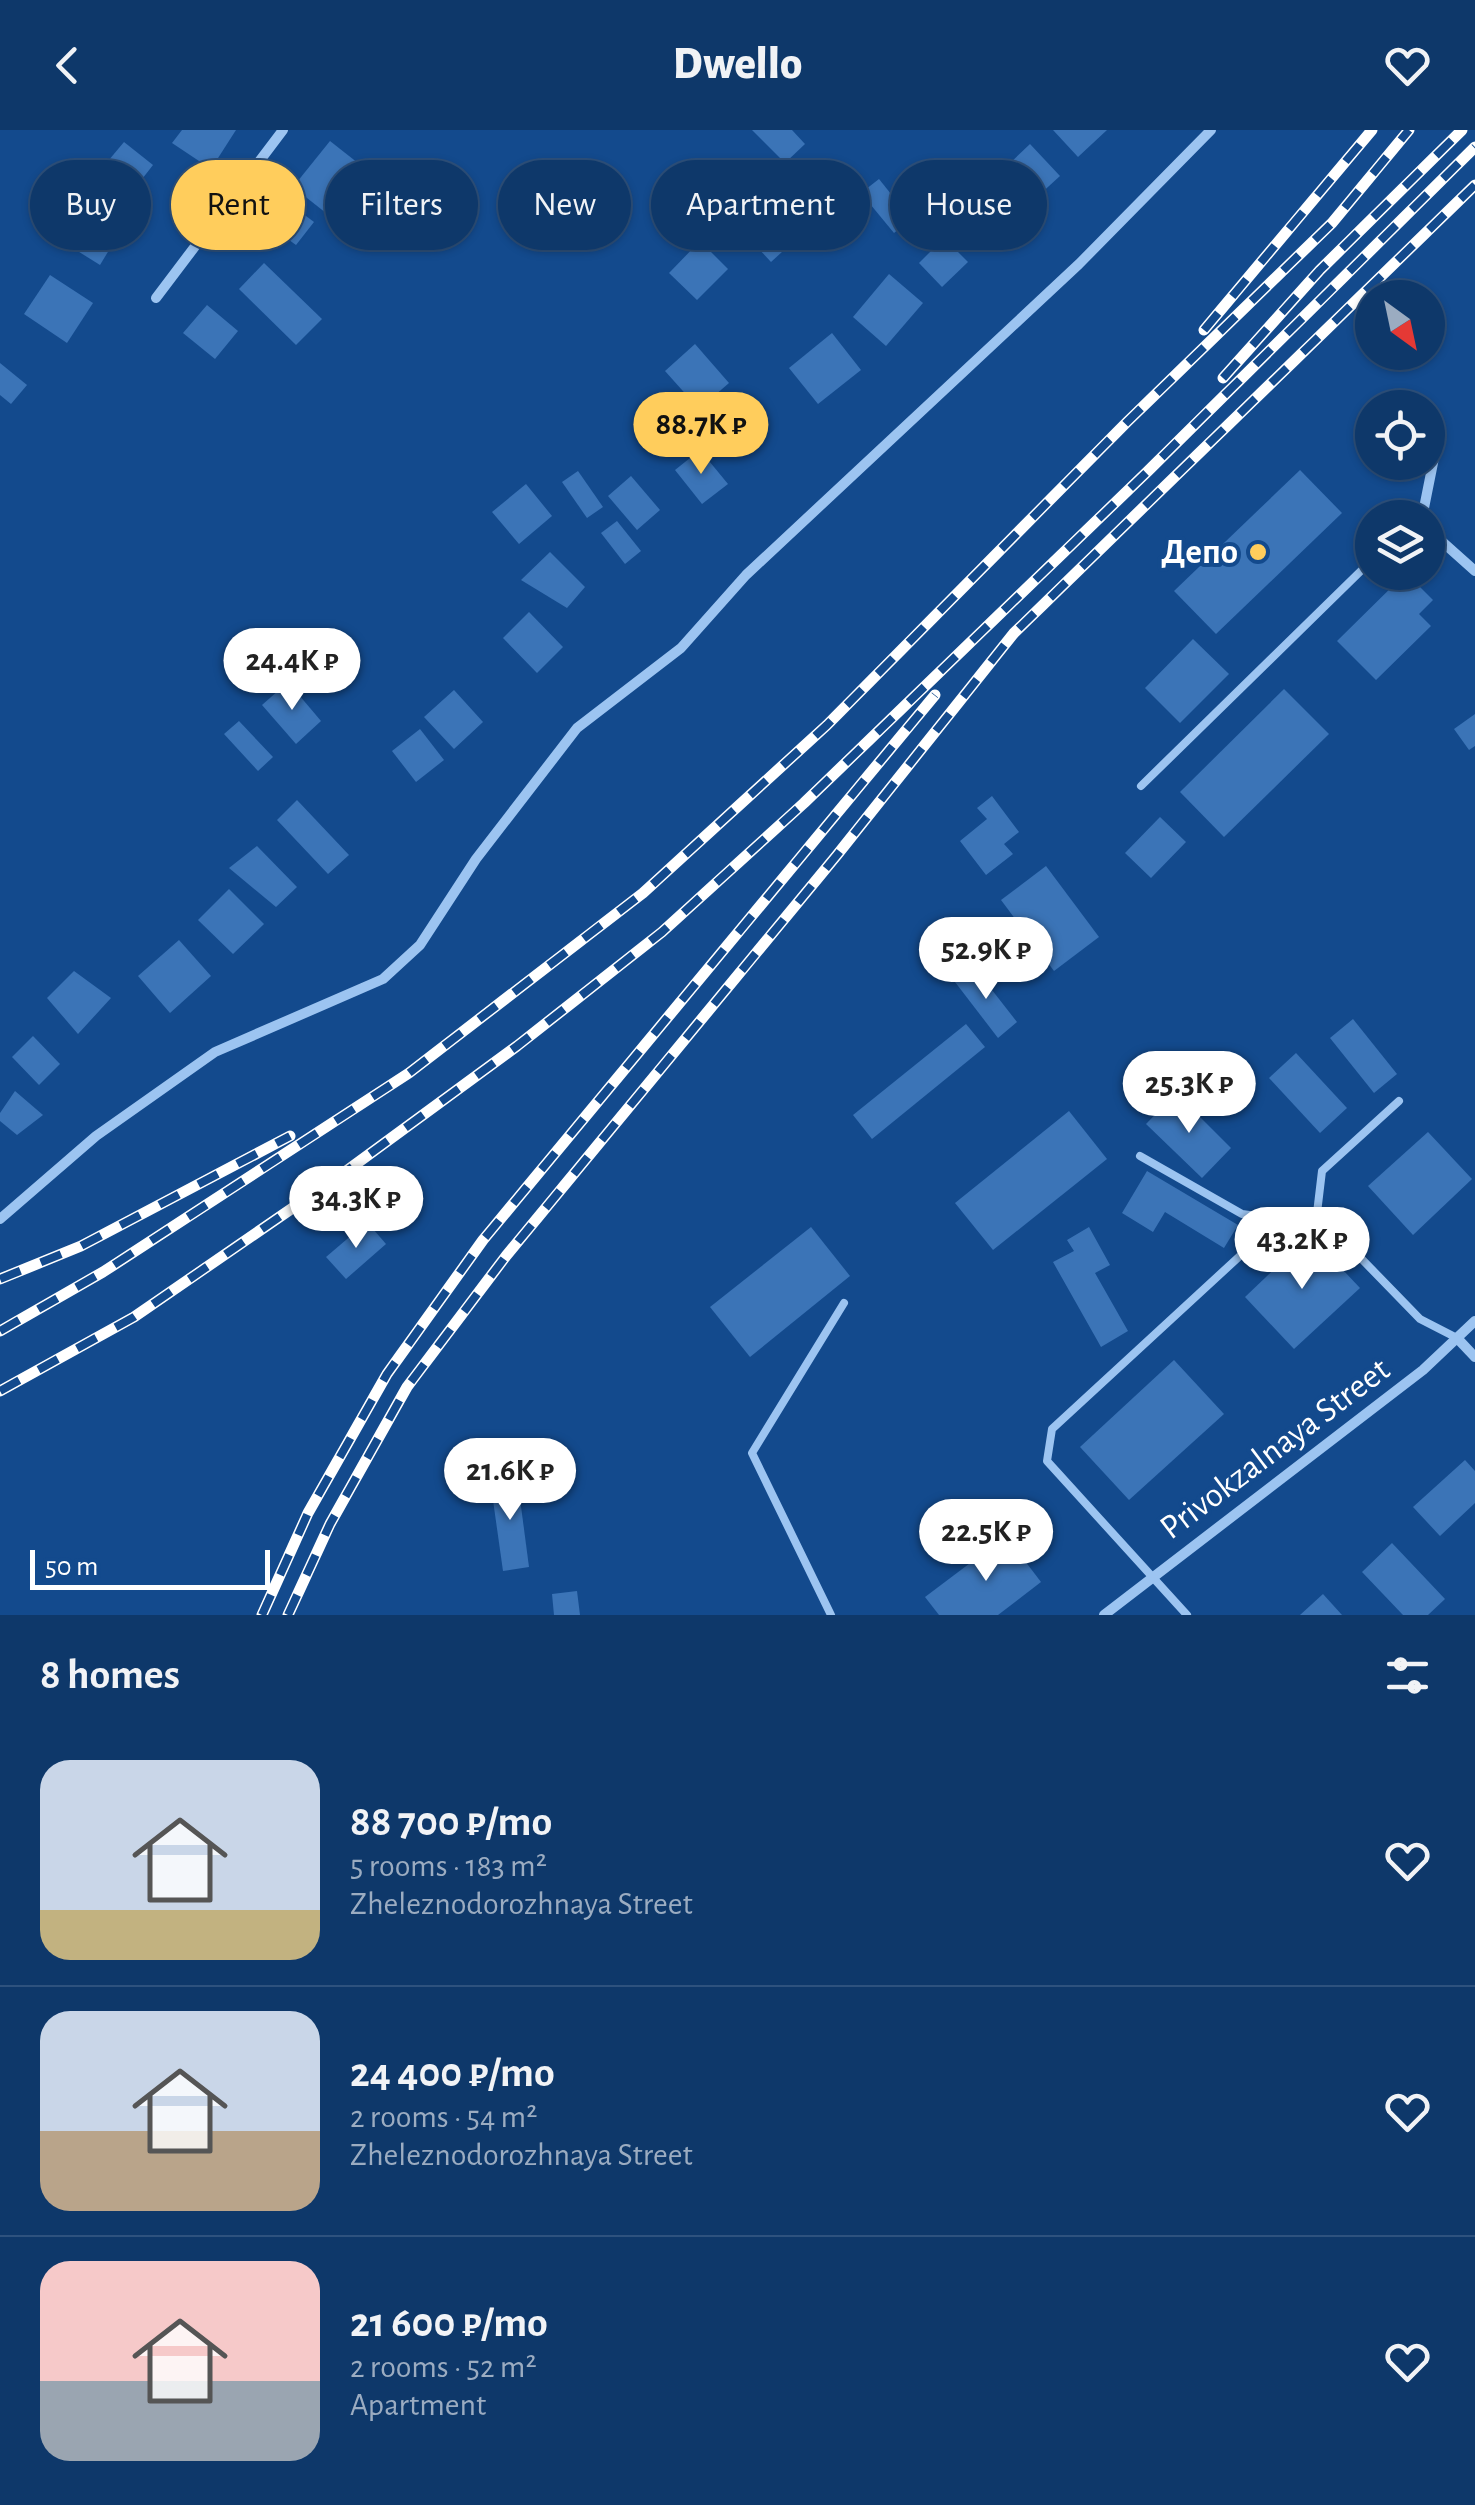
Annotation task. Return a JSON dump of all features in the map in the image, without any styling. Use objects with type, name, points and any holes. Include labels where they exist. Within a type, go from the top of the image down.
[{"type":"street","points":[[156,298],[284,130]]},
{"type":"street","points":[[0,1219],[96,1136],[215,1052],[383,979],[420,945],[476,859],[577,728],[680,648],[746,575],[1080,264],[1210,130]]},
{"type":"street","points":[[1445,545],[1475,571]]},
{"type":"street","name":"Privokzalnaya Street","points":[[1104,1615],[1423,1370],[1475,1321]]},
{"type":"street","points":[[1457,1338],[1475,1357]]},
{"type":"lane","points":[[1141,786],[1355,577]]},
{"type":"lane","points":[[1317,1213],[1322,1171],[1399,1101]]},
{"type":"lane","points":[[1140,1156],[1242,1214],[1280,1218],[1317,1213]]},
{"type":"lane","points":[[1317,1213],[1420,1319],[1457,1338]]},
{"type":"lane","points":[[1187,1615],[1047,1461],[1052,1429],[1280,1218]]},
{"type":"lane","points":[[831,1615],[752,1453],[844,1303]]},
{"type":"building","points":[[182,130],[236,130],[217,160],[198,160],[172,143]]},
{"type":"building","points":[[752,130],[792,130],[805,144],[788,160],[782,160]]},
{"type":"building","points":[[1053,130],[1107,130],[1078,157]]},
{"type":"building","points":[[330,141],[354,160],[325,160],[325,212],[305,196],[305,172]]},
{"type":"building","points":[[124,142],[147,160],[109,160]]},
{"type":"building","points":[[1030,144],[1045,160],[1013,160]]},
{"type":"building","points":[[1047,162],[1060,176],[1047,188]]},
{"type":"building","points":[[879,179],[890,193],[890,228],[870,204],[870,186]]},
{"type":"building","points":[[305,215],[314,222],[305,234]]},
{"type":"building","points":[[76,250],[109,250],[100,265]]},
{"type":"building","points":[[691,250],[709,250],[728,269],[697,300],[669,273]]},
{"type":"building","points":[[760,250],[784,250],[771,262]]},
{"type":"building","points":[[932,250],[956,250],[968,262],[942,287],[919,263]]},
{"type":"building","points":[[264,263],[322,319],[296,345],[239,289]]},
{"type":"building","points":[[889,274],[923,303],[886,346],[853,317]]},
{"type":"building","points":[[50,275],[93,303],[67,343],[24,314]]},
{"type":"building","points":[[207,305],[238,331],[215,359],[183,333]]},
{"type":"building","points":[[832,333],[861,370],[818,404],[789,368]]},
{"type":"building","points":[[695,344],[729,383],[699,409],[665,371]]},
{"type":"building","points":[[0,363],[27,385],[11,404],[0,395]]},
{"type":"building","points":[[700,450],[728,484],[702,504],[675,470]]},
{"type":"building","name":"Депо","points":[[1300,470],[1342,513],[1216,634],[1174,591]]},
{"type":"building","points":[[578,471],[603,507],[587,518],[562,482]]},
{"type":"building","points":[[631,476],[660,510],[637,530],[608,496]]},
{"type":"building","points":[[526,484],[552,516],[519,544],[492,512]]},
{"type":"building","points":[[617,521],[641,551],[625,564],[601,533]]},
{"type":"building","points":[[550,552],[585,587],[567,608],[521,580]]},
{"type":"building","points":[[1389,590],[1423,590],[1433,600],[1419,614],[1431,626],[1376,680],[1337,641]]},
{"type":"building","points":[[529,612],[563,647],[537,673],[503,638]]},
{"type":"building","points":[[1193,639],[1229,674],[1180,723],[1145,688]]},
{"type":"building","points":[[288,682],[321,721],[296,744],[262,705]]},
{"type":"building","points":[[1284,689],[1329,734],[1224,837],[1180,792]]},
{"type":"building","points":[[454,690],[483,722],[454,749],[424,717]]},
{"type":"building","points":[[1475,714],[1475,746],[1469,750],[1454,729]]},
{"type":"building","points":[[239,721],[273,757],[258,771],[224,734]]},
{"type":"building","points":[[420,729],[444,760],[416,782],[392,751]]},
{"type":"building","points":[[992,796],[1019,832],[1004,844],[1013,854],[986,875],[960,841],[987,819],[977,808]]},
{"type":"building","points":[[297,800],[349,855],[328,874],[277,820]]},
{"type":"building","points":[[1160,817],[1186,842],[1151,878],[1125,853]]},
{"type":"building","points":[[257,846],[297,887],[276,907],[229,868]]},
{"type":"building","points":[[1046,866],[1099,937],[1054,971],[1001,900]]},
{"type":"building","points":[[229,889],[264,924],[233,954],[198,920]]},
{"type":"building","points":[[179,940],[211,976],[170,1013],[138,976]]},
{"type":"building","points":[[974,967],[1017,1022],[998,1038],[955,982]]},
{"type":"building","points":[[74,971],[111,998],[78,1034],[47,998]]},
{"type":"building","points":[[1353,1019],[1397,1074],[1374,1093],[1330,1038]]},
{"type":"building","points":[[966,1024],[985,1047],[872,1139],[853,1115]]},
{"type":"building","points":[[33,1036],[60,1064],[39,1085],[12,1057]]},
{"type":"building","points":[[1296,1053],[1347,1108],[1320,1133],[1269,1078]]},
{"type":"building","points":[[15,1091],[43,1115],[17,1135],[0,1121],[0,1113]]},
{"type":"building","points":[[1176,1093],[1231,1148],[1202,1178],[1146,1124]]},
{"type":"building","points":[[1069,1111],[1107,1159],[993,1250],[955,1203]]},
{"type":"building","points":[[1428,1132],[1472,1179],[1413,1235],[1368,1186]]},
{"type":"building","points":[[1147,1171],[1238,1225],[1224,1248],[1165,1212],[1153,1232],[1122,1213]]},
{"type":"building","points":[[367,1222],[386,1244],[346,1279],[326,1257]]},
{"type":"building","points":[[811,1227],[850,1276],[750,1357],[710,1307]]},
{"type":"building","points":[[1089,1227],[1110,1265],[1095,1273],[1128,1331],[1101,1347],[1053,1262],[1074,1251],[1067,1240]]},
{"type":"building","points":[[1310,1235],[1360,1288],[1294,1349],[1245,1297]]},
{"type":"building","points":[[1174,1360],[1224,1414],[1129,1500],[1080,1447]]},
{"type":"building","points":[[1465,1460],[1475,1471],[1475,1503],[1440,1536],[1413,1507]]},
{"type":"building","points":[[517,1476],[529,1567],[503,1571],[490,1479]]},
{"type":"building","points":[[1006,1536],[1041,1582],[998,1615],[939,1615],[925,1597]]},
{"type":"building","points":[[1392,1543],[1445,1599],[1428,1615],[1403,1615],[1362,1572]]},
{"type":"building","points":[[577,1591],[580,1615],[554,1615],[552,1594]]},
{"type":"building","points":[[1323,1594],[1342,1615],[1300,1615]]},
{"type":"railway","points":[[1204,330],[1372,130]]},
{"type":"railway","points":[[0,1331],[103,1272],[409,1073],[643,893],[827,725],[1127,422],[1332,223],[1409,130]]},
{"type":"railway","points":[[1223,378],[1320,270],[1462,130]]},
{"type":"railway","points":[[0,1391],[134,1317],[345,1172],[517,1046],[662,932],[804,803],[1148,471],[1475,147]]},
{"type":"railway","points":[[288,1615],[330,1524],[407,1387],[506,1256],[837,855],[1014,633],[1475,185]]},
{"type":"railway","points":[[262,1615],[308,1513],[387,1374],[483,1240],[935,695]]},
{"type":"railway","points":[[0,1279],[81,1246],[290,1136]]},
{"type":"place","name":"Депо","points":[[1258,552]]}]
